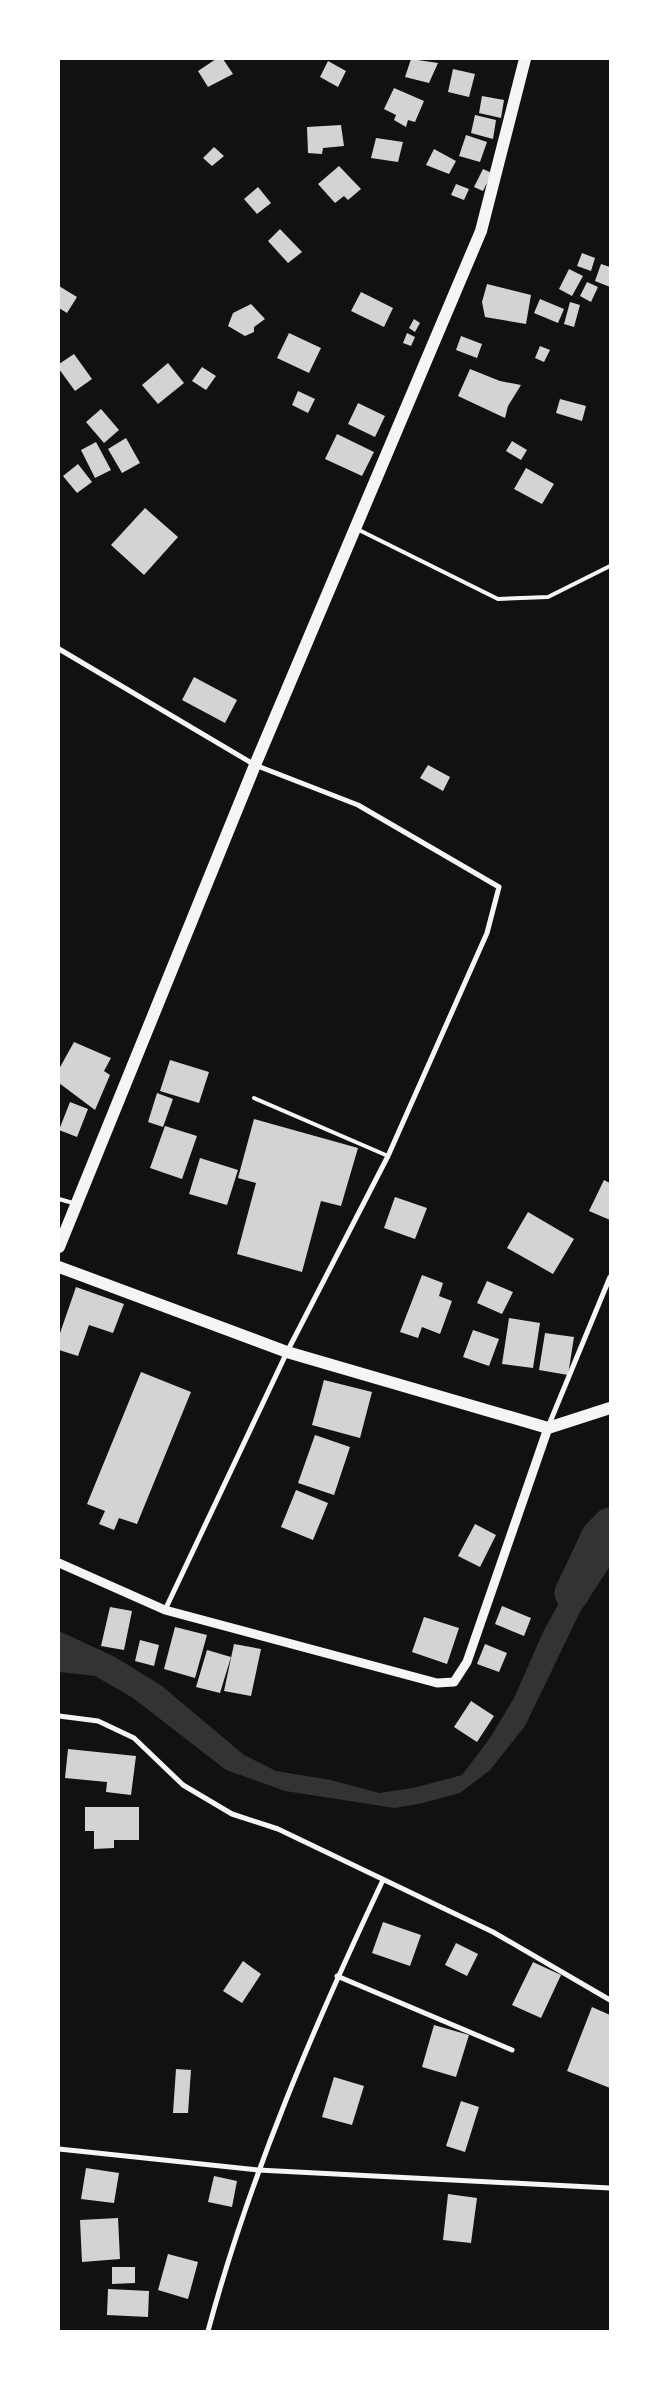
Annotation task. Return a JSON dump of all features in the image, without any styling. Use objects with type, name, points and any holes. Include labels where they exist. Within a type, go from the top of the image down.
[{"type":"main road","points":[[59,1248],[75,1204],[255,765],[480,231],[525,59]]},
{"type":"main road","points":[[59,1267],[287,1352],[548,1428],[610,1408]]},
{"type":"street","points":[[59,649],[255,765],[358,804],[499,888],[487,933],[388,1156],[287,1352],[165,1610]]},
{"type":"street","points":[[59,1563],[165,1610],[437,1683],[454,1682],[467,1662],[548,1428],[610,1277]]},
{"type":"street","points":[[59,1716],[98,1721],[134,1738],[183,1784],[232,1814],[278,1829],[493,1932],[610,2000]]},
{"type":"street","points":[[208,2331],[258,2170],[337,1976],[383,1880]]},
{"type":"street","points":[[337,1976],[512,2050]]},
{"type":"street","points":[[59,2149],[258,2170],[610,2188]]},
{"type":"lane","points":[[355,528],[498,599],[548,597],[610,566]]},
{"type":"lane","points":[[254,1098],[388,1156]]},
{"type":"lane","points":[[59,1199],[75,1204]]},
{"type":"shaded area","points":[[610,1524],[610,1566],[580,1612],[525,1726],[490,1770],[460,1793],[423,1803],[395,1808],[285,1791],[226,1770],[133,1698],[95,1676],[59,1672],[59,1631],[115,1657],[162,1686],[244,1755],[276,1771],[331,1780],[379,1793],[413,1788],[462,1775],[490,1738],[514,1698],[544,1630],[572,1580]]},
{"type":"building","points":[[216,59],[223,59],[233,74],[208,87],[198,71]]},
{"type":"building","points":[[411,59],[438,63],[429,83],[405,77]]},
{"type":"building","points":[[328,61],[346,71],[338,87],[320,77]]},
{"type":"building","points":[[453,69],[475,74],[469,97],[448,92]]},
{"type":"building","points":[[394,88],[424,101],[415,122],[408,120],[406,127],[394,120],[396,115],[384,109]]},
{"type":"building","points":[[482,96],[504,100],[501,118],[479,113]]},
{"type":"building","points":[[475,115],[496,120],[493,139],[471,133]]},
{"type":"building","points":[[341,125],[344,146],[323,148],[322,154],[308,153],[307,127]]},
{"type":"building","points":[[466,135],[487,142],[480,162],[459,156]]},
{"type":"building","points":[[376,138],[403,142],[398,162],[371,158]]},
{"type":"building","points":[[214,147],[224,156],[212,166],[203,158]]},
{"type":"building","points":[[434,149],[456,161],[449,174],[426,165]]},
{"type":"building","points":[[339,166],[361,189],[348,200],[344,196],[335,203],[318,184]]},
{"type":"building","points":[[483,169],[492,173],[483,191],[474,187]]},
{"type":"building","points":[[456,184],[469,189],[464,200],[451,195]]},
{"type":"building","points":[[258,187],[271,203],[257,214],[244,199]]},
{"type":"building","points":[[280,229],[302,252],[288,263],[268,241]]},
{"type":"building","points":[[582,253],[595,258],[591,271],[577,266]]},
{"type":"building","points":[[601,264],[610,267],[610,287],[595,281]]},
{"type":"building","points":[[569,269],[583,276],[572,296],[559,289]]},
{"type":"building","points":[[587,282],[598,287],[591,302],[580,296]]},
{"type":"building","points":[[487,284],[531,295],[526,324],[485,317],[482,302]]},
{"type":"building","points":[[59,286],[77,297],[67,313],[59,308]]},
{"type":"building","points":[[361,292],[393,308],[384,327],[351,311]]},
{"type":"building","points":[[540,299],[564,309],[558,323],[534,313]]},
{"type":"building","points":[[570,302],[580,305],[574,327],[564,324]]},
{"type":"building","points":[[251,304],[265,319],[254,327],[254,332],[245,336],[228,326],[233,313]]},
{"type":"building","points":[[414,319],[420,323],[415,332],[409,328]]},
{"type":"building","points":[[289,333],[321,348],[309,373],[277,358]]},
{"type":"building","points":[[407,333],[415,337],[411,346],[403,343]]},
{"type":"building","points":[[461,336],[482,344],[477,358],[456,350]]},
{"type":"building","points":[[540,346],[550,350],[544,362],[535,358]]},
{"type":"building","points":[[74,354],[92,379],[75,391],[59,369],[59,364]]},
{"type":"building","points":[[168,363],[184,383],[158,404],[142,385]]},
{"type":"building","points":[[202,367],[216,376],[206,390],[192,381]]},
{"type":"building","points":[[470,369],[500,381],[521,385],[508,406],[505,418],[458,396]]},
{"type":"building","points":[[298,391],[315,399],[308,413],[292,405]]},
{"type":"building","points":[[560,399],[586,406],[582,421],[556,413]]},
{"type":"building","points":[[358,403],[385,416],[375,437],[348,424]]},
{"type":"building","points":[[101,409],[119,430],[104,443],[86,422]]},
{"type":"building","points":[[337,434],[374,452],[362,476],[325,459]]},
{"type":"building","points":[[126,438],[140,463],[122,473],[108,449]]},
{"type":"building","points":[[512,441],[527,450],[521,460],[506,451]]},
{"type":"building","points":[[96,442],[111,470],[95,478],[81,450]]},
{"type":"building","points":[[78,464],[92,482],[77,493],[63,476]]},
{"type":"building","points":[[526,468],[554,484],[542,504],[514,489]]},
{"type":"building","points":[[145,508],[178,537],[144,575],[111,545]]},
{"type":"building","points":[[194,677],[237,700],[225,723],[182,700]]},
{"type":"building","points":[[428,765],[450,777],[443,791],[420,778]]},
{"type":"building","points":[[74,1042],[111,1058],[104,1071],[110,1075],[95,1110],[59,1083],[59,1069]]},
{"type":"building","points":[[170,1060],[209,1072],[199,1103],[160,1091]]},
{"type":"building","points":[[157,1093],[173,1099],[163,1127],[148,1122]]},
{"type":"building","points":[[70,1102],[88,1109],[77,1137],[59,1130]]},
{"type":"building","points":[[254,1119],[358,1148],[341,1206],[321,1201],[302,1272],[237,1254],[256,1183],[238,1178]]},
{"type":"building","points":[[165,1126],[197,1136],[182,1179],[150,1168]]},
{"type":"building","points":[[200,1158],[238,1170],[227,1205],[189,1194]]},
{"type":"building","points":[[604,1180],[610,1183],[610,1220],[589,1211]]},
{"type":"building","points":[[395,1197],[427,1208],[415,1239],[384,1228]]},
{"type":"building","points":[[528,1212],[574,1239],[553,1274],[507,1248]]},
{"type":"building","points":[[422,1275],[443,1283],[439,1296],[452,1301],[440,1334],[422,1327],[418,1338],[400,1332]]},
{"type":"building","points":[[487,1281],[513,1292],[502,1314],[477,1303]]},
{"type":"building","points":[[76,1287],[124,1304],[113,1333],[89,1325],[78,1356],[59,1350],[59,1336]]},
{"type":"building","points":[[509,1318],[540,1323],[533,1368],[502,1364]]},
{"type":"building","points":[[473,1330],[499,1339],[489,1366],[463,1357]]},
{"type":"building","points":[[545,1333],[574,1337],[568,1375],[539,1370]]},
{"type":"building","points":[[141,1372],[191,1392],[137,1524],[119,1518],[114,1530],[99,1524],[105,1511],[87,1504]]},
{"type":"building","points":[[324,1380],[372,1392],[360,1438],[312,1425]]},
{"type":"building","points":[[315,1435],[350,1447],[334,1495],[298,1483]]},
{"type":"building","points":[[296,1490],[328,1503],[313,1540],[281,1527]]},
{"type":"building","points":[[475,1524],[496,1535],[480,1567],[458,1556]]},
{"type":"building","points":[[502,1606],[531,1618],[524,1636],[495,1624]]},
{"type":"building","points":[[110,1607],[132,1611],[124,1650],[101,1646]]},
{"type":"building","points":[[424,1617],[459,1628],[447,1664],[412,1652]]},
{"type":"building","points":[[175,1627],[207,1635],[195,1678],[164,1669]]},
{"type":"building","points":[[140,1640],[159,1645],[154,1666],[135,1661]]},
{"type":"building","points":[[234,1644],[261,1649],[251,1696],[224,1691]]},
{"type":"building","points":[[485,1644],[507,1653],[499,1672],[477,1664]]},
{"type":"building","points":[[207,1650],[231,1657],[220,1693],[196,1687]]},
{"type":"building","points":[[471,1701],[494,1716],[477,1742],[454,1727]]},
{"type":"building","points":[[68,1749],[136,1756],[131,1795],[106,1792],[107,1782],[65,1778]]},
{"type":"building","points":[[85,1807],[139,1807],[139,1840],[114,1840],[114,1848],[94,1849],[94,1831],[85,1831]]},
{"type":"building","points":[[383,1922],[421,1935],[410,1966],[372,1953]]},
{"type":"building","points":[[456,1943],[478,1954],[467,1976],[445,1965]]},
{"type":"building","points":[[243,1961],[261,1974],[242,2003],[223,1991]]},
{"type":"building","points":[[533,1962],[561,1975],[541,2018],[512,2005]]},
{"type":"building","points":[[592,2007],[610,2015],[610,2088],[567,2071]]},
{"type":"building","points":[[434,2025],[469,2035],[456,2077],[422,2067]]},
{"type":"building","points":[[176,2069],[191,2070],[188,2113],[173,2113]]},
{"type":"building","points":[[334,2077],[364,2086],[352,2125],[322,2117]]},
{"type":"building","points":[[461,2101],[479,2107],[465,2152],[446,2146]]},
{"type":"building","points":[[86,2168],[119,2173],[114,2203],[81,2199]]},
{"type":"building","points":[[214,2176],[237,2181],[232,2207],[208,2202]]},
{"type":"building","points":[[448,2194],[477,2198],[471,2243],[443,2240]]},
{"type":"building","points":[[118,2218],[120,2259],[82,2262],[80,2220]]},
{"type":"building","points":[[168,2254],[198,2262],[188,2299],[158,2290]]},
{"type":"building","points":[[112,2267],[135,2267],[135,2283],[112,2284]]},
{"type":"building","points":[[108,2289],[149,2291],[148,2317],[107,2315]]},
{"type":"waterway","points":[[572,1593],[599,1536],[610,1525]]}]
